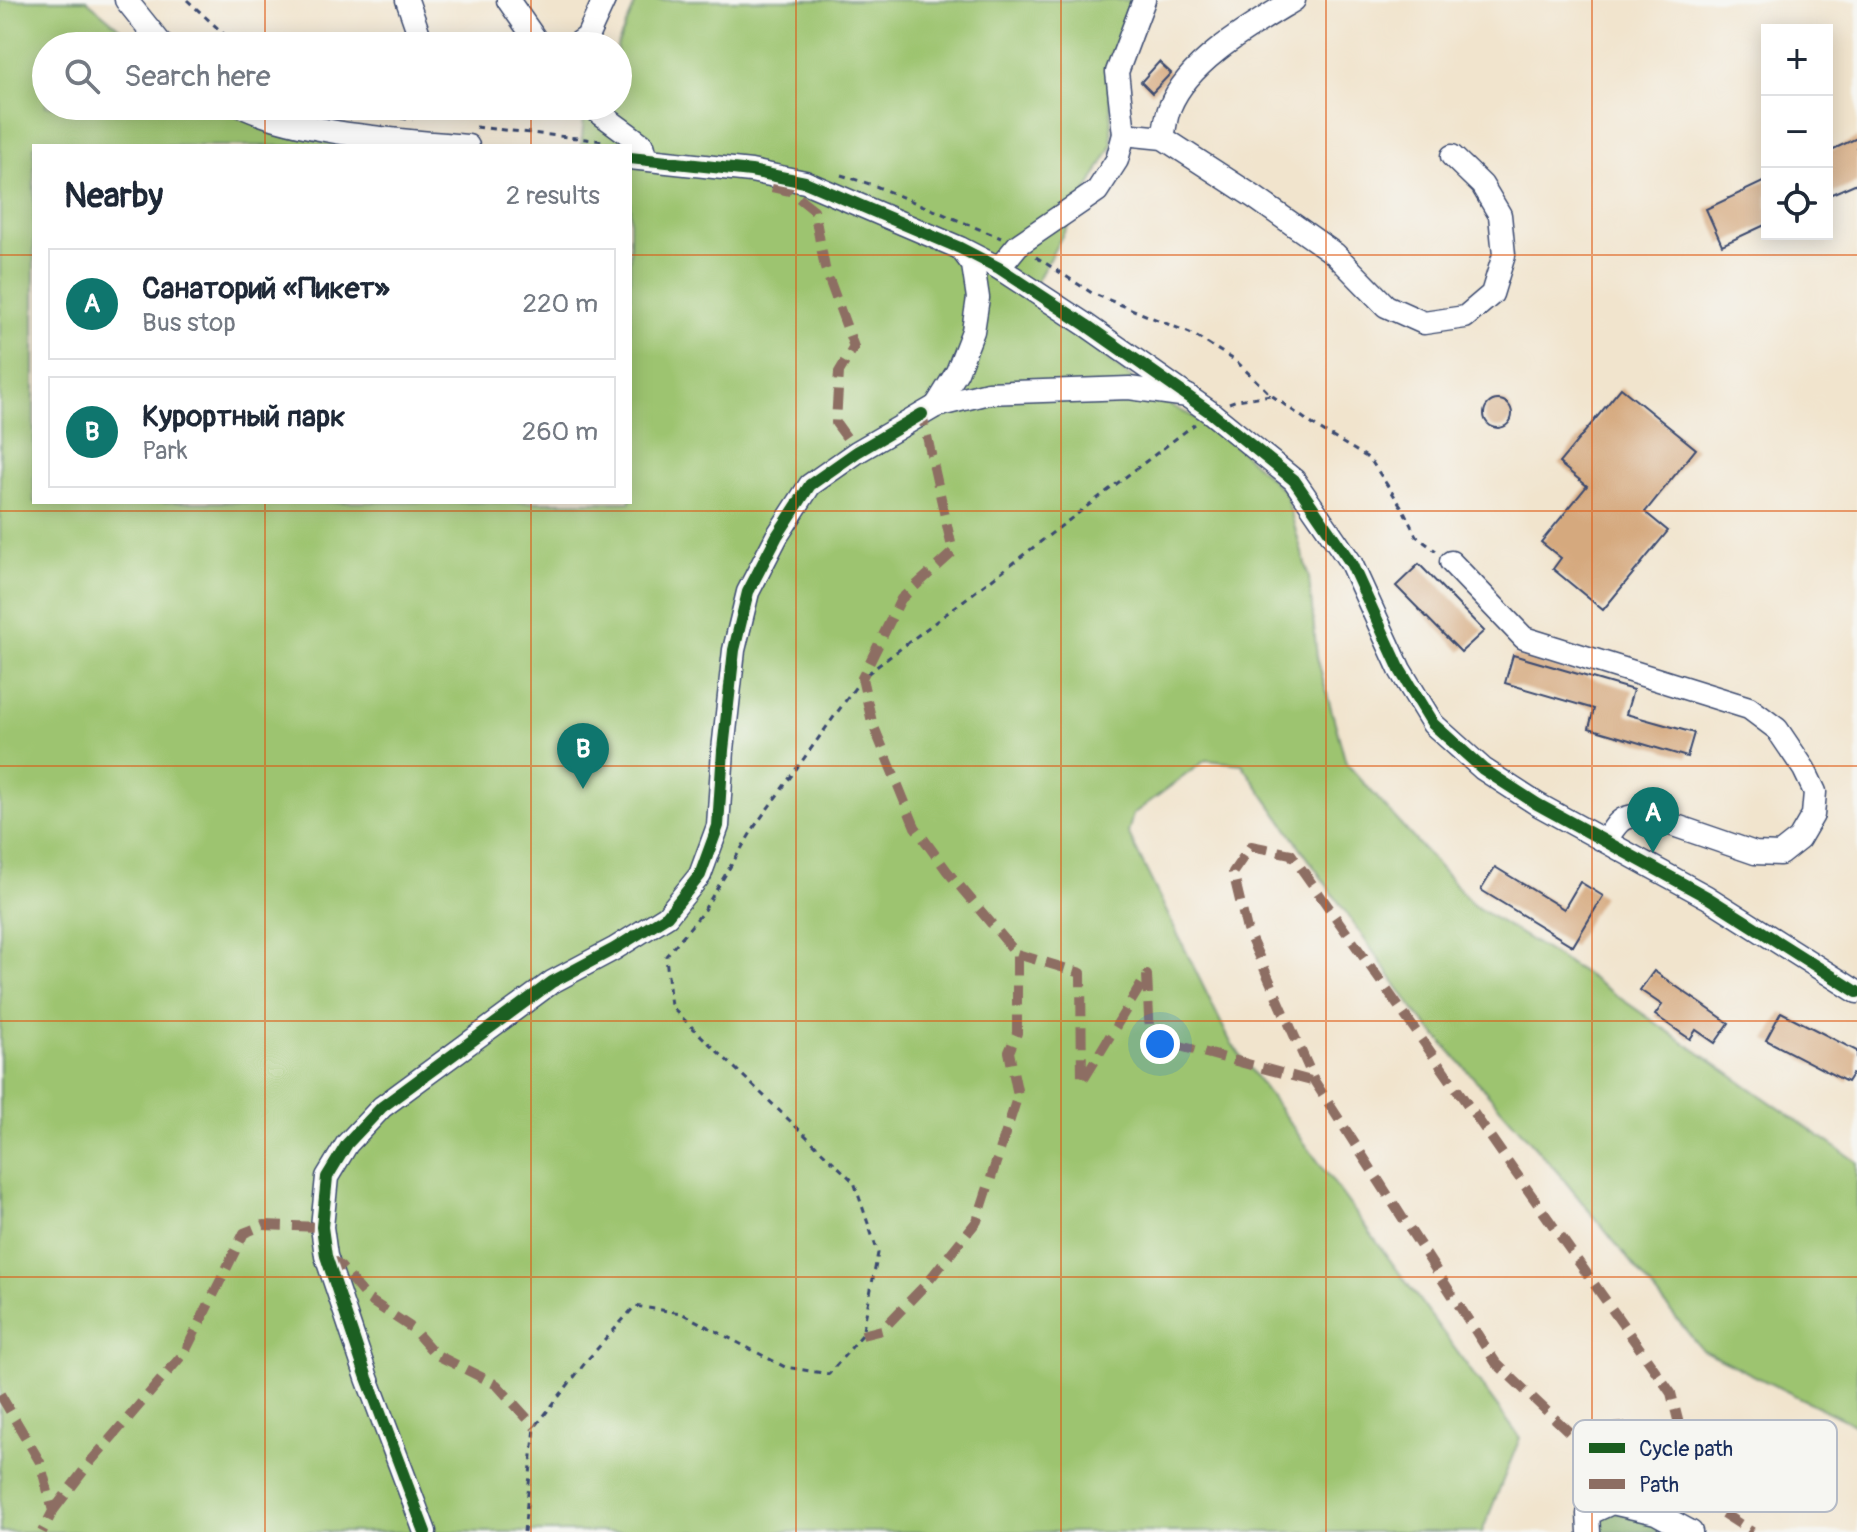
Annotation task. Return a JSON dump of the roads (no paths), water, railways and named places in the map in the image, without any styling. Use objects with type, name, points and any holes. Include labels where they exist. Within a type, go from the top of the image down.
[{"type":"street","points":[[126,0],[152,32]]},
{"type":"street","points":[[407,0],[418,32]]},
{"type":"street","points":[[508,0],[530,32]]},
{"type":"street","points":[[589,32],[604,0]]},
{"type":"street","points":[[999,268],[1018,245],[1097,191],[1117,160],[1124,134],[1117,72],[1144,0]]},
{"type":"street","points":[[1163,138],[1170,106],[1187,80],[1229,40],[1294,0]]},
{"type":"street","points":[[284,120],[316,128],[451,144]]},
{"type":"street","points":[[609,120],[643,145],[639,159],[751,171],[805,182],[960,248],[999,268],[1188,396],[1294,480],[1351,563],[1400,670],[1433,724],[1483,769],[1537,804],[1707,897],[1857,992]]},
{"type":"street","points":[[1124,134],[1163,138],[1335,254],[1386,306],[1424,323],[1465,317],[1492,294],[1504,255],[1500,215],[1482,185],[1452,156]]},
{"type":"street","points":[[936,406],[957,372],[975,320],[978,298],[973,265],[960,248]]},
{"type":"street","points":[[425,1532],[367,1378],[326,1256],[322,1227],[327,1177],[347,1144],[382,1107],[552,982],[667,916],[700,875],[718,826],[734,650],[748,592],[777,536],[810,485],[857,452],[936,406],[988,393],[1129,388],[1188,396]]},
{"type":"street","points":[[1451,562],[1524,638],[1749,708],[1777,729],[1804,769],[1815,792],[1813,815],[1799,839],[1780,854],[1755,853],[1650,817],[1632,815],[1618,821],[1606,840]]},
{"type":"street","points":[[1589,1532],[1588,1514],[1592,1512]]},
{"type":"street","points":[[1652,1512],[1691,1532]]},
{"type":"place","name":"Курортный парк","points":[[583,789]]},
{"type":"place","name":"Санаторий «Пикет»","points":[[1653,853]]}]
